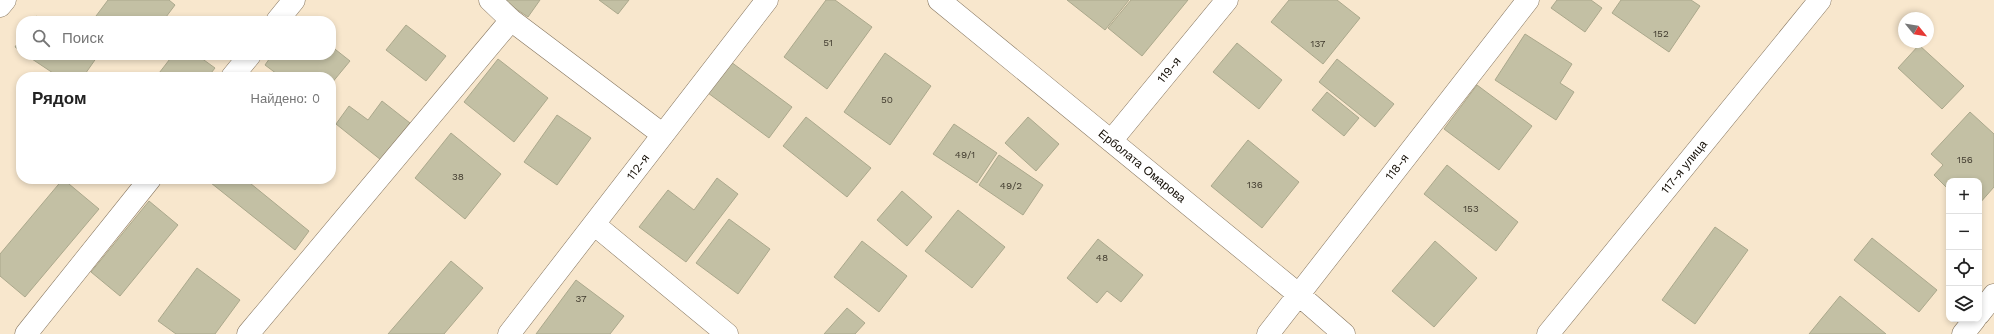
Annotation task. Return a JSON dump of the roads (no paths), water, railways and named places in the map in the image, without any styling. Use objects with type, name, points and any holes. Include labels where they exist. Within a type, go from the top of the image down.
[{"type":"street","points":[[0,6],[5,0]]},
{"type":"street","points":[[281,16],[294,0]]},
{"type":"street","points":[[490,0],[511,20],[662,134]]},
{"type":"street","name":"112-я","points":[[509,334],[595,225],[662,134],[767,0]]},
{"type":"street","name":"Ерболата Омарова","points":[[939,0],[1298,294],[1344,334]]},
{"type":"street","name":"119-я","points":[[1112,141],[1227,0]]},
{"type":"street","name":"118-я","points":[[1268,334],[1528,0]]},
{"type":"street","name":"117-я улица","points":[[1548,334],[1820,0]]},
{"type":"street","points":[[248,334],[511,20]]},
{"type":"street","points":[[236,72],[246,60]]},
{"type":"street","points":[[26,334],[146,184]]},
{"type":"street","points":[[595,225],[727,334]]},
{"type":"street","points":[[1982,310],[1994,295]]},
{"type":"street","points":[[1963,334],[1973,322]]}]
